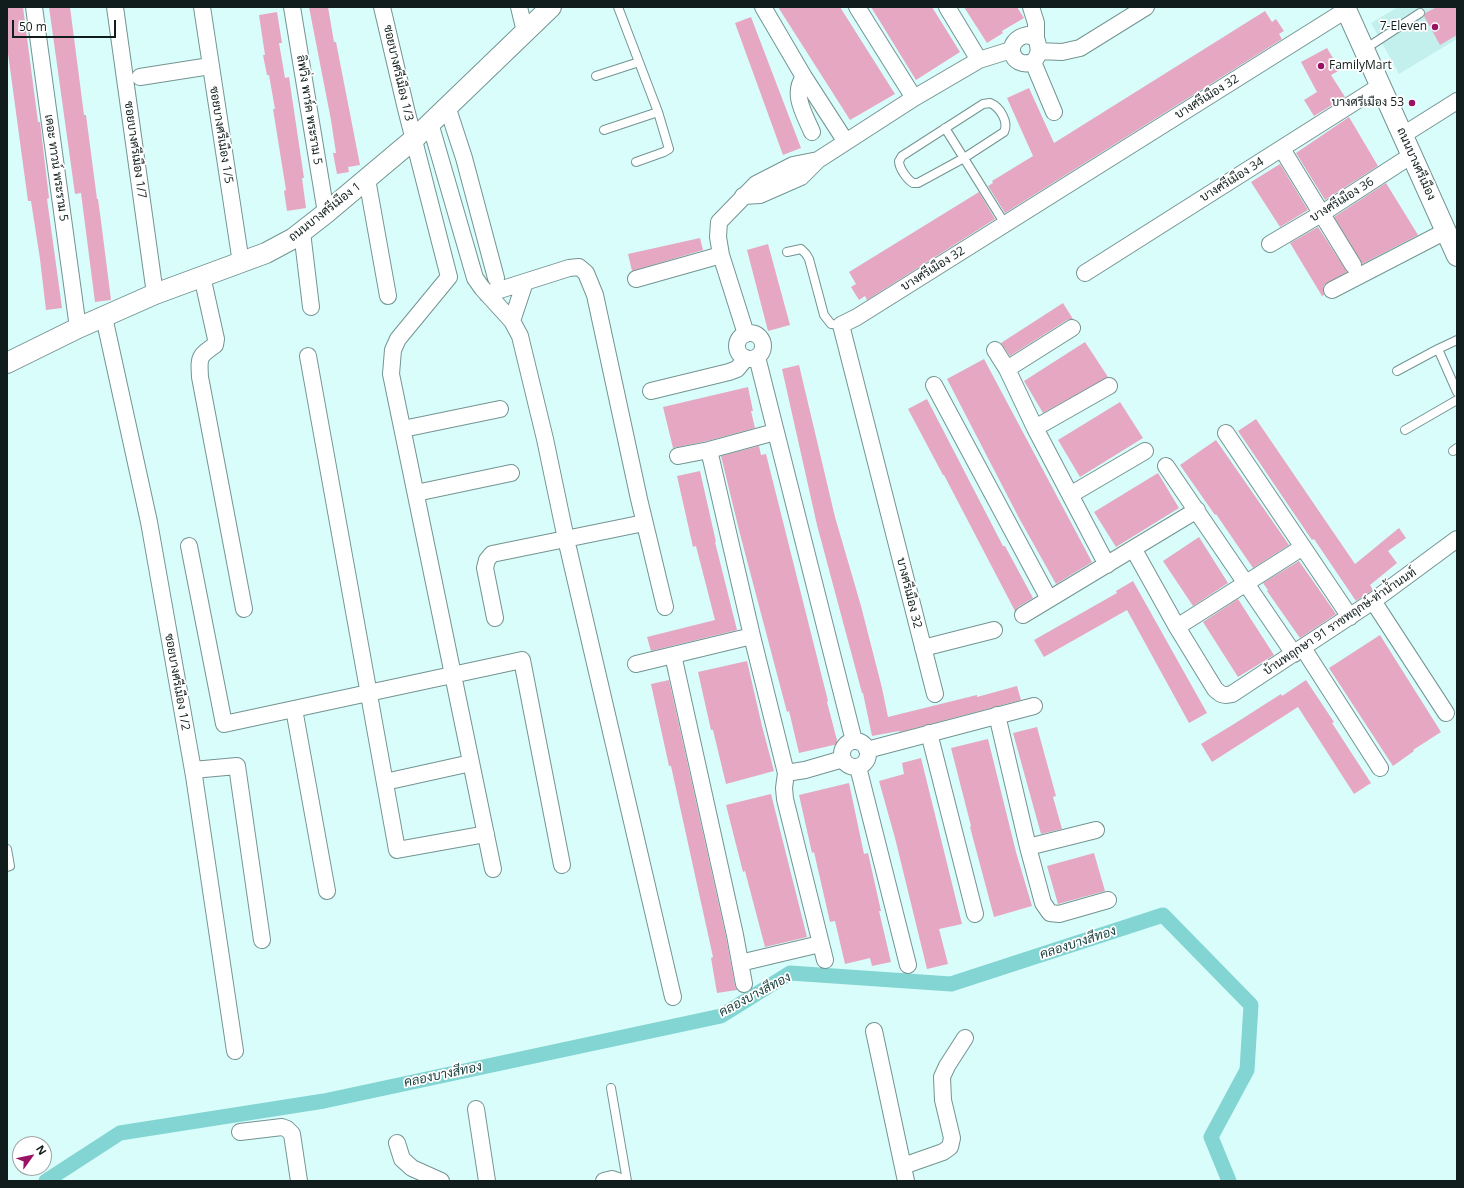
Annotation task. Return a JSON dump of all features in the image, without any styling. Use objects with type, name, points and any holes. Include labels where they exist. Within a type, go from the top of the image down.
[{"type":"street","name":"เดอะ ทาวน์ พระราม 5","points":[[34,7],[78,328]]},
{"type":"street","name":"ซอยบางศรีเมือง 1/7","points":[[115,7],[155,294]]},
{"type":"street","name":"ซอยบางศรีเมือง 1/5","points":[[202,7],[241,263]]},
{"type":"street","name":"ลิฟวิ่ง พาร์ค พระราม 5","points":[[292,7],[326,213]]},
{"type":"street","name":"ซอยบางศรีเมือง 1/3","points":[[382,7],[406,109],[449,277],[398,339],[393,350],[392,374],[403,429]]},
{"type":"street","points":[[518,7],[525,32]]},
{"type":"street","name":"ถนนบางศรีเมือง 1","points":[[8,360],[155,294],[266,253],[294,238],[414,139],[551,7]]},
{"type":"street","points":[[763,7],[804,77],[846,142]]},
{"type":"street","points":[[857,7],[914,98]]},
{"type":"street","points":[[947,7],[980,60]]},
{"type":"street","points":[[1031,7],[1036,23],[1036,50],[1029,63],[1020,63],[1013,55],[1013,44],[1016,39],[1027,35],[1036,50],[1054,112]]},
{"type":"street","points":[[1036,50],[1062,52],[1080,48],[1146,7]]},
{"type":"street","name":"ถนนบางศรีเมือง","points":[[1346,9],[1457,256]]},
{"type":"street","name":"บางศรีเมือง 32","points":[[935,694],[841,325],[1005,224],[1346,9]]},
{"type":"street","points":[[751,358],[741,355],[737,346],[741,337],[746,334],[721,255],[718,237],[719,222],[756,184],[793,165],[818,160],[914,98],[980,60],[1012,50]]},
{"type":"street","points":[[140,77],[210,66]]},
{"type":"street","points":[[804,77],[798,93],[799,101],[812,132]]},
{"type":"street","name":"บางศรีเมือง 34","points":[[1084,273],[1380,86]]},
{"type":"street","points":[[1403,135],[1457,101]]},
{"type":"street","points":[[447,106],[462,150],[496,278]]},
{"type":"street","points":[[430,123],[476,278],[487,294],[512,321],[520,336],[673,997]]},
{"type":"street","points":[[1282,149],[1353,265]]},
{"type":"street","name":"บางศรีเมือง 36","points":[[1270,244],[1321,214],[1412,155]]},
{"type":"street","points":[[367,179],[388,296]]},
{"type":"street","points":[[1332,290],[1446,231]]},
{"type":"street","points":[[302,232],[311,307]]},
{"type":"street","points":[[636,278],[721,255]]},
{"type":"street","points":[[487,294],[569,268],[579,267],[586,273],[595,295],[644,523],[664,607]]},
{"type":"street","points":[[202,276],[216,339],[215,345],[202,354],[199,362],[200,377],[244,609]]},
{"type":"street","points":[[512,321],[525,282]]},
{"type":"street","name":"ซอยบางศรีเมือง 1/2","points":[[104,317],[149,522],[193,770],[235,1051]]},
{"type":"street","points":[[1007,368],[1072,328]]},
{"type":"street","points":[[995,350],[1007,368],[1035,428],[1108,564]]},
{"type":"street","points":[[308,356],[397,850],[486,834]]},
{"type":"street","points":[[651,391],[729,372],[737,369],[751,358]]},
{"type":"street","points":[[751,358],[775,432],[861,746],[868,754],[865,762],[858,767]]},
{"type":"street","points":[[934,385],[1049,599]]},
{"type":"street","points":[[1035,428],[1109,386]]},
{"type":"street","points":[[493,869],[403,429],[500,409]]},
{"type":"street","points":[[678,456],[709,450],[775,432]]},
{"type":"street","points":[[1226,433],[1350,617]]},
{"type":"street","points":[[709,450],[752,636],[786,773],[784,788],[785,799],[825,960]]},
{"type":"street","points":[[1070,495],[1145,451]]},
{"type":"street","points":[[1166,466],[1246,584],[1298,651],[1380,768]]},
{"type":"street","points":[[416,493],[512,473]]},
{"type":"street","points":[[1023,615],[1134,550],[1197,510]]},
{"type":"street","points":[[495,618],[485,568],[487,560],[492,554],[644,523]]},
{"type":"street","name":"บ้านพฤกษา 91 ราชพฤกษ์-ท่าน้ำนนท์","points":[[1177,627],[1215,689],[1220,694],[1225,696],[1232,694],[1350,617],[1457,539]]},
{"type":"street","points":[[189,546],[224,724],[522,660],[562,865]]},
{"type":"street","points":[[1134,550],[1177,627],[1303,547]]},
{"type":"street","points":[[1373,601],[1446,714]]},
{"type":"street","points":[[923,648],[994,630]]},
{"type":"street","points":[[636,664],[752,636]]},
{"type":"street","points":[[673,656],[735,935],[744,984]]},
{"type":"street","points":[[858,767],[847,764],[843,758],[843,749],[845,745],[861,746],[929,733],[1034,706]]},
{"type":"street","points":[[294,709],[327,891]]},
{"type":"street","points":[[997,715],[1028,847],[1044,903],[1050,913],[1059,914],[1108,900]]},
{"type":"street","points":[[929,733],[975,914]]},
{"type":"street","points":[[786,773],[805,770],[843,758]]},
{"type":"street","points":[[385,782],[471,763]]},
{"type":"street","points":[[193,770],[237,766],[262,940]]},
{"type":"street","points":[[858,767],[908,965]]},
{"type":"street","points":[[1028,847],[1096,830]]},
{"type":"street","points":[[740,963],[820,944]]},
{"type":"street","points":[[874,1031],[905,1174],[950,1147],[952,1138],[943,1100],[942,1078],[965,1038]]},
{"type":"street","points":[[476,1109],[487,1181]]},
{"type":"street","points":[[240,1132],[282,1127],[287,1129],[292,1134],[299,1181]]},
{"type":"street","points":[[397,1143],[402,1159],[412,1168],[441,1181]]},
{"type":"street","points":[[604,1181],[612,1179],[618,1181]]},
{"type":"lane","points":[[618,7],[658,112],[669,149],[636,162]]},
{"type":"lane","points":[[1364,50],[1420,13]]},
{"type":"lane","points":[[596,76],[639,62]]},
{"type":"lane","points":[[990,102],[996,105],[1006,122],[1004,132],[964,158],[918,183],[913,183],[908,180],[900,166],[899,161],[902,156],[983,104],[990,102]]},
{"type":"lane","points":[[604,130],[658,112]]},
{"type":"lane","points":[[945,128],[1005,224]]},
{"type":"lane","points":[[787,252],[801,250],[806,254],[809,259],[824,315],[831,324],[841,325]]},
{"type":"lane","points":[[1397,371],[1457,340]]},
{"type":"lane","points":[[1438,349],[1457,392]]},
{"type":"lane","points":[[1405,430],[1457,400]]},
{"type":"lane","points":[[7,849],[10,866],[7,867]]},
{"type":"lane","points":[[612,1088],[627,1181]]},
{"type":"shaded area","points":[[1398,7],[1457,7],[1457,39],[1399,74],[1371,23]]},
{"type":"building","points":[[7,7],[23,7],[38,122],[40,122],[49,198],[47,199],[62,308],[46,310],[31,201],[28,201],[7,46]]},
{"type":"building","points":[[49,7],[70,7],[111,300],[95,302],[81,193],[75,194]]},
{"type":"building","points":[[309,7],[328,7],[360,165],[348,167],[349,172],[337,174],[333,153],[336,153],[331,120]]},
{"type":"building","points":[[778,7],[840,7],[895,94],[850,120]]},
{"type":"building","points":[[871,7],[932,7],[960,52],[916,80]]},
{"type":"building","points":[[964,7],[1017,7],[1024,18],[1002,31],[1003,33],[987,43]]},
{"type":"building","points":[[1437,7],[1457,7],[1457,35],[1440,45],[1424,16],[1425,13]]},
{"type":"building","points":[[1265,11],[1272,22],[1276,19],[1284,31],[1279,34],[1282,39],[1005,213],[988,186],[993,183],[992,181],[1033,156],[1007,98],[1029,88],[1054,143]]},
{"type":"building","points":[[277,12],[282,43],[279,43],[285,78],[289,77],[304,178],[302,178],[306,208],[287,211],[284,191],[286,190],[273,109],[275,109],[269,75],[267,75],[263,55],[265,55],[259,15]]},
{"type":"building","points":[[751,17],[801,148],[783,155],[735,23]]},
{"type":"building","points":[[1327,48],[1340,70],[1331,75],[1345,97],[1314,116],[1304,100],[1317,92],[1301,62]]},
{"type":"building","points":[[1349,117],[1378,166],[1325,200],[1296,153]]},
{"type":"building","points":[[1280,164],[1308,210],[1280,227],[1251,182]]},
{"type":"building","points":[[1386,183],[1418,235],[1362,264],[1334,217]]},
{"type":"building","points":[[979,192],[995,219],[867,300],[865,296],[859,300],[851,287],[856,284],[849,272]]},
{"type":"building","points":[[1318,227],[1347,272],[1324,285],[1324,295],[1322,296],[1290,243]]},
{"type":"building","points":[[700,238],[703,250],[632,271],[628,254]]},
{"type":"building","points":[[768,244],[790,325],[768,331],[747,250]]},
{"type":"building","points":[[1063,303],[1073,319],[1067,320],[1010,356],[1001,343]]},
{"type":"building","points":[[1085,342],[1108,377],[1043,413],[1024,381]]},
{"type":"building","points":[[984,359],[1092,562],[1056,584],[1019,518],[947,379]]},
{"type":"building","points":[[799,365],[835,517],[861,606],[888,717],[977,695],[977,697],[1017,686],[1021,700],[900,732],[872,736],[863,693],[817,525],[782,369]]},
{"type":"building","points":[[748,387],[755,428],[707,441],[673,448],[663,407]]},
{"type":"building","points":[[927,399],[1003,546],[1005,546],[1033,598],[1018,607],[1015,611],[908,409]]},
{"type":"building","points":[[1120,402],[1143,438],[1080,477],[1058,440]]},
{"type":"building","points":[[1256,419],[1355,564],[1399,528],[1406,538],[1388,551],[1397,563],[1370,585],[1373,590],[1356,601],[1314,539],[1312,540],[1238,431]]},
{"type":"building","points":[[1216,440],[1289,545],[1253,568],[1180,465]]},
{"type":"building","points":[[759,446],[761,455],[766,454],[838,744],[799,753],[789,711],[787,712],[740,534],[721,456]]},
{"type":"building","points":[[700,471],[715,542],[737,630],[651,651],[647,637],[715,620],[696,546],[693,547],[677,476]]},
{"type":"building","points":[[1158,473],[1179,508],[1116,547],[1094,512]]},
{"type":"building","points":[[1199,537],[1228,583],[1193,606],[1163,561]]},
{"type":"building","points":[[1299,561],[1336,614],[1300,638],[1263,583]]},
{"type":"building","points":[[1133,581],[1207,713],[1189,723],[1127,610],[1044,657],[1034,640],[1117,593],[1116,591]]},
{"type":"building","points":[[1238,599],[1274,655],[1238,677],[1203,622]]},
{"type":"building","points":[[1380,635],[1441,732],[1413,750],[1414,751],[1393,766],[1329,668]]},
{"type":"building","points":[[747,661],[774,771],[726,784],[713,730],[711,730],[698,672]]},
{"type":"building","points":[[669,680],[737,990],[717,993],[711,958],[713,957],[671,766],[669,766],[651,684]]},
{"type":"building","points":[[1306,680],[1334,722],[1332,723],[1371,783],[1354,794],[1298,707],[1212,762],[1201,744]]},
{"type":"building","points":[[1037,727],[1056,796],[1053,797],[1062,829],[1041,834],[1013,733]]},
{"type":"building","points":[[988,739],[1016,852],[1032,906],[994,917],[951,748]]},
{"type":"building","points":[[921,758],[962,924],[939,929],[948,964],[927,969],[895,838],[879,781],[904,774],[902,763]]},
{"type":"building","points":[[849,783],[864,854],[868,853],[881,911],[879,911],[891,962],[872,966],[870,958],[845,964],[835,921],[830,922],[799,795]]},
{"type":"building","points":[[771,794],[807,937],[765,947],[745,871],[743,872],[726,805]]},
{"type":"building","points":[[1094,853],[1105,891],[1058,904],[1047,866]]},
{"type":"waterway","name":"คลองบางสีทอง","points":[[46,1181],[120,1133],[324,1101],[721,1016],[790,973],[951,984],[1163,915],[1251,1005],[1247,1070],[1211,1137],[1229,1181]]},
{"type":"place","name":"7-Eleven","points":[[1435,27]]},
{"type":"place","name":"FamilyMart","points":[[1321,66]]},
{"type":"place","name":"บางศรีเมือง 53","points":[[1412,103]]}]
